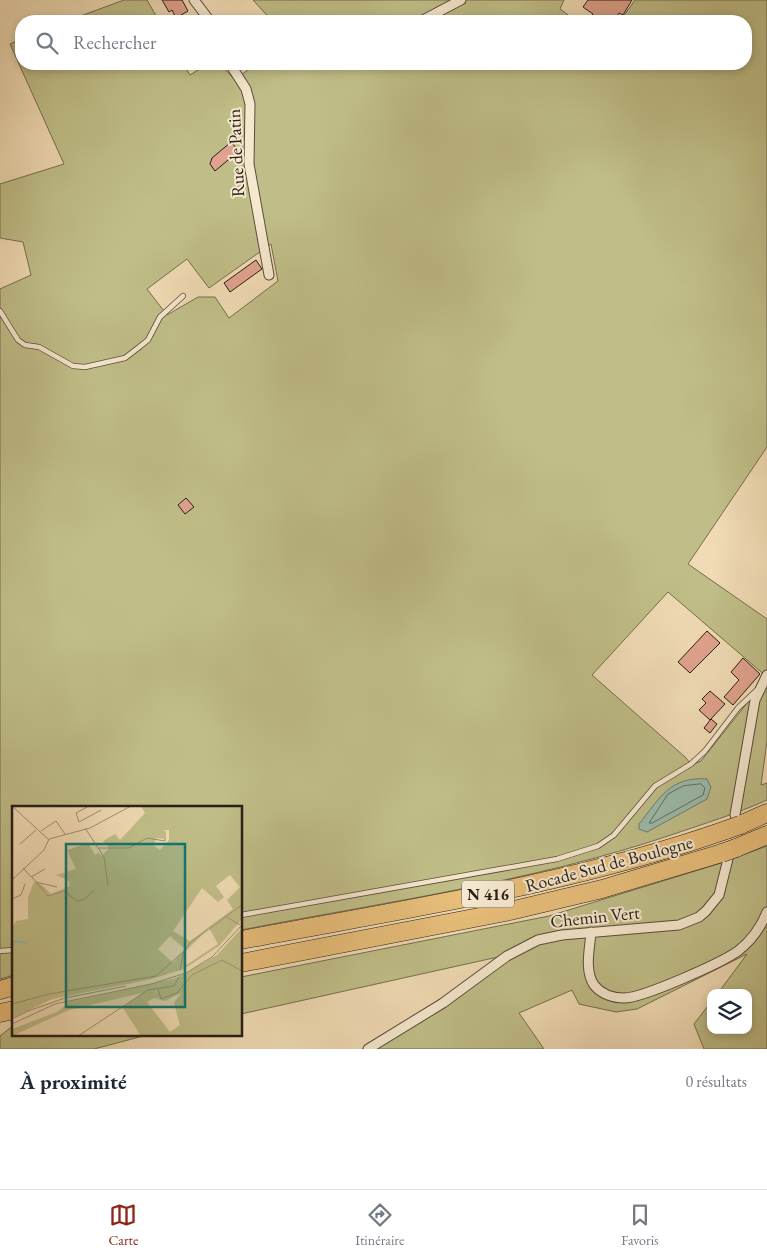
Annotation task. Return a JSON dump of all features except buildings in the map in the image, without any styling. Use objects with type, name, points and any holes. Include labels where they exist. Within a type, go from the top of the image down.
[{"type":"highway","name":"Rocade Sud de Boulogne","points":[[242,940],[553,880],[628,862],[734,823],[767,813]]},
{"type":"highway","name":"Rocade Sud de Boulogne","points":[[242,963],[518,909],[602,889],[729,854],[767,835]]},
{"type":"street","points":[[194,0],[205,15]]},
{"type":"street","points":[[432,15],[461,0]]},
{"type":"street","name":"Rue de Patin","points":[[234,70],[246,88],[250,104],[249,164],[269,275]]},
{"type":"street","points":[[734,823],[759,688],[767,675]]},
{"type":"street","name":"Chemin Vert","points":[[368,1049],[443,1003],[523,947],[550,937],[673,926],[698,917],[706,912],[719,895],[729,854]]},
{"type":"street","points":[[591,932],[588,966],[592,983],[606,994],[624,998],[650,992],[736,952],[752,937],[767,912]]},
{"type":"lane","points":[[0,311],[18,340],[25,345],[39,347],[73,366],[85,367],[125,358],[148,340],[160,317],[183,296]]},
{"type":"lane","points":[[242,915],[557,859],[598,846],[614,835],[655,786],[690,764],[705,751],[738,708],[759,688]]},
{"type":"shaded area","points":[[124,0],[147,0],[156,15],[83,15]]},
{"type":"shaded area","points":[[253,0],[564,0],[560,9],[568,15],[267,15]]},
{"type":"shaded area","points":[[635,0],[767,0],[767,447],[688,564],[767,619],[767,677],[668,592],[592,675],[692,765],[701,761],[767,678],[767,741],[761,785],[767,783],[767,800],[671,835],[565,866],[458,890],[242,930],[242,806],[12,806],[12,976],[0,979],[0,289],[31,275],[23,242],[0,238],[0,184],[64,164],[22,70],[187,70],[190,75],[198,70],[226,70],[235,80],[248,70],[752,70],[752,15],[624,15]],"holes":[[[271,244],[278,281],[229,318],[215,297],[198,297],[167,315],[147,289],[187,259],[209,288]]]},
{"type":"shaded area","points":[[15,42],[15,55],[10,44]]},
{"type":"shaded area","points":[[767,846],[767,1049],[704,1049],[694,1024],[707,1007],[707,1034],[752,1034],[752,989],[721,989],[747,954],[637,1009],[616,1012],[579,1004],[572,990],[519,1013],[544,1049],[362,1049],[443,999],[498,957],[242,1014],[242,977],[549,916],[718,864]]},
{"type":"shaded area","points":[[12,1027],[12,1036],[143,1036],[94,1049],[0,1049],[0,1036]]},
{"type":"water","points":[[694,779],[707,779],[711,787],[707,799],[647,832],[639,829],[639,824],[660,798],[674,785]]}]
